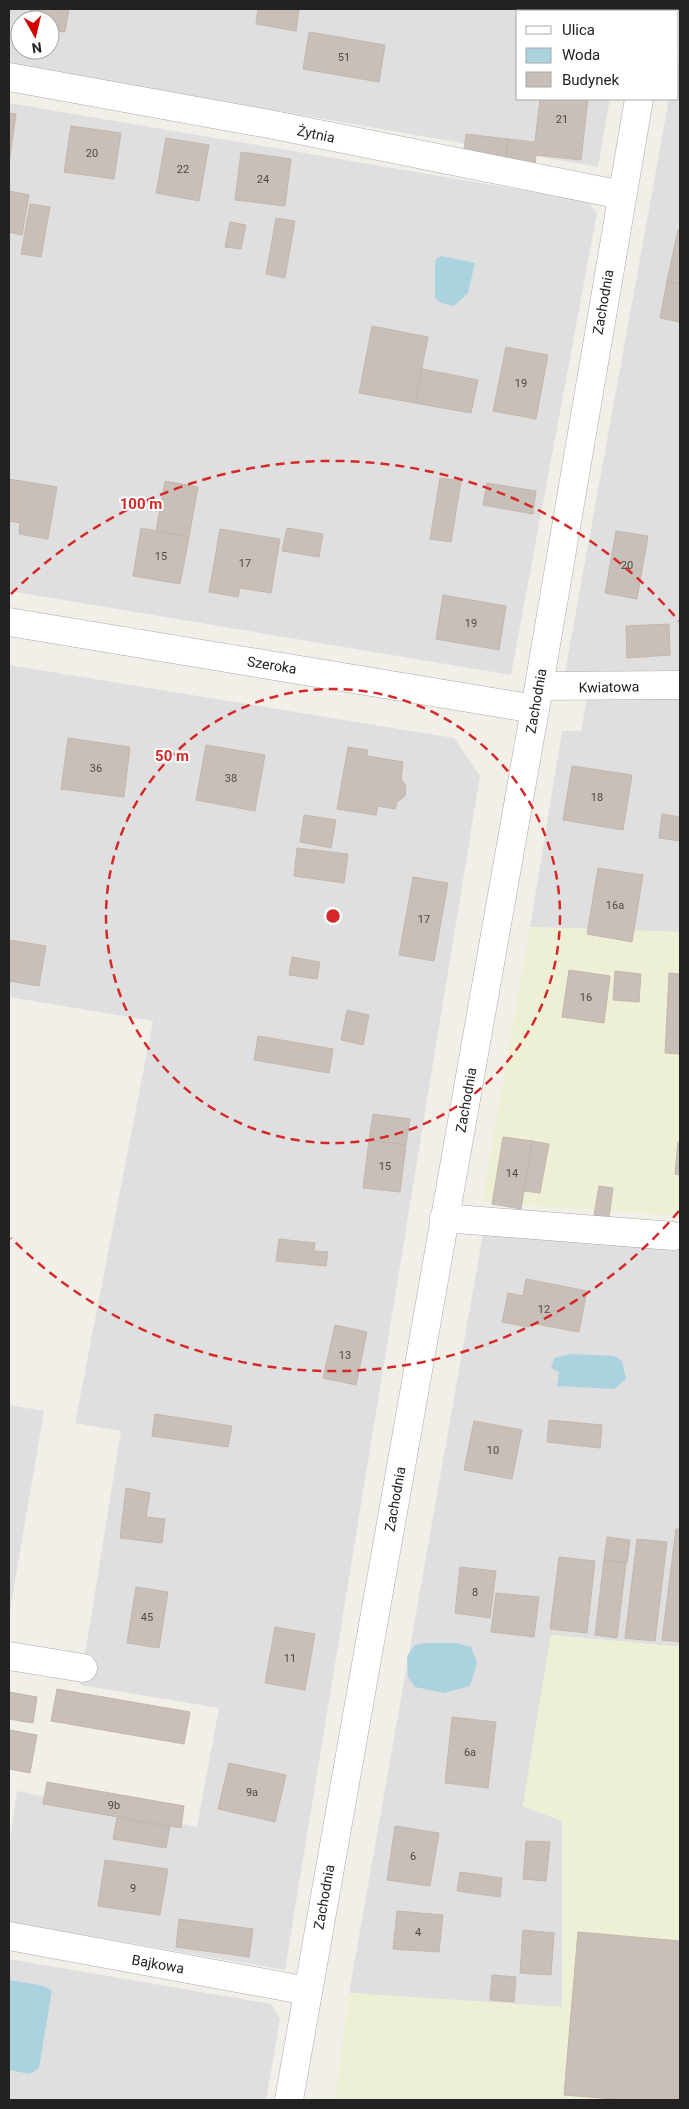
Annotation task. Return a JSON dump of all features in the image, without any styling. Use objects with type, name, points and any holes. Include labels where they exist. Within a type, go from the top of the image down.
[{"type":"street","name":"Żytnia","points":[[9,77],[269,124],[622,195]]},
{"type":"street","name":"Zachodnia","points":[[289,2100],[537,698],[639,100]]},
{"type":"street","name":"Szeroka","points":[[9,622],[537,698]]},
{"type":"street","name":"Kwiatowa","points":[[537,698],[680,685]]},
{"type":"street","points":[[444,1218],[674,1236]]},
{"type":"street","points":[[9,1656],[83,1668]]},
{"type":"street","name":"Bajkowa","points":[[9,1936],[308,1991]]},
{"type":"shaded area","points":[[9,9],[626,9],[516,10],[516,100],[610,100],[598,167],[9,64]]},
{"type":"shaded area","points":[[679,64],[680,670],[565,672],[669,100],[679,100]]},
{"type":"shaded area","points":[[9,103],[587,201],[597,213],[511,675],[9,591]]},
{"type":"shaded area","points":[[9,665],[454,738],[480,776],[285,1970],[9,1922],[9,1847],[17,1791],[197,1827],[219,1708],[80,1685],[121,1431],[75,1423],[153,1021],[9,997]]},
{"type":"shaded area","points":[[680,697],[680,932],[530,927],[562,731],[581,731],[587,699]]},
{"type":"shaded area","points":[[483,1234],[680,1247],[680,1647],[551,1635],[523,1806],[562,1821],[562,2007],[349,1993]]},
{"type":"shaded area","points":[[9,1405],[44,1411],[9,1616]]},
{"type":"shaded area","points":[[9,1959],[271,2004],[280,2019],[266,2100],[9,2100]]},
{"type":"green space","points":[[530,927],[680,932],[680,1216],[482,1202]]},
{"type":"green space","points":[[551,1635],[680,1647],[680,2100],[335,2100],[349,1993],[562,2007],[562,1821],[523,1806]]},
{"type":"water","points":[[441,256],[475,263],[468,293],[454,306],[441,303],[435,298],[435,263],[436,259]]},
{"type":"water","points":[[571,1354],[614,1356],[622,1361],[626,1379],[614,1389],[557,1386],[559,1372],[551,1368],[554,1358]]},
{"type":"water","points":[[456,1643],[471,1647],[477,1663],[470,1686],[444,1693],[415,1687],[408,1677],[407,1656],[415,1645]]},
{"type":"water","points":[[9,1980],[40,1985],[52,1990],[39,2068],[30,2074],[9,2070]]},
{"type":"building","points":[[69,9],[65,32],[60,31],[60,10],[30,10]]},
{"type":"building","points":[[258,9],[299,9],[296,31],[256,24]]},
{"type":"building","points":[[309,32],[385,45],[379,82],[303,69]]},
{"type":"building","points":[[540,100],[588,100],[581,160],[536,155],[535,165],[505,162],[508,139],[535,142]]},
{"type":"building","points":[[9,113],[16,114],[9,164]]},
{"type":"building","points":[[71,126],[121,133],[114,179],[64,172]]},
{"type":"building","points":[[466,134],[508,139],[505,162],[463,157]]},
{"type":"building","points":[[166,138],[209,145],[199,201],[156,193]]},
{"type":"building","points":[[241,152],[291,159],[285,206],[235,200]]},
{"type":"building","points":[[9,191],[29,195],[22,235],[9,232]]},
{"type":"building","points":[[30,204],[50,207],[41,257],[21,254]]},
{"type":"building","points":[[276,218],[295,221],[285,278],[266,274]]},
{"type":"building","points":[[230,222],[246,225],[241,249],[225,247]]},
{"type":"building","points":[[678,230],[680,230],[680,284],[667,281]]},
{"type":"building","points":[[667,281],[680,284],[680,322],[660,318]]},
{"type":"building","points":[[372,326],[428,337],[415,403],[359,393]]},
{"type":"building","points":[[506,347],[548,355],[536,419],[493,411]]},
{"type":"building","points":[[422,369],[478,380],[471,413],[415,403]]},
{"type":"building","points":[[440,478],[461,481],[451,542],[430,539]]},
{"type":"building","points":[[9,479],[57,487],[48,539],[19,534],[20,523],[9,521]]},
{"type":"building","points":[[165,481],[198,487],[189,537],[156,531]]},
{"type":"building","points":[[487,483],[536,491],[533,514],[483,505]]},
{"type":"building","points":[[141,528],[189,537],[180,584],[133,576]]},
{"type":"building","points":[[287,528],[323,534],[319,557],[282,551]]},
{"type":"building","points":[[220,529],[280,539],[271,593],[240,588],[238,597],[209,592]]},
{"type":"building","points":[[616,531],[648,536],[637,599],[605,593]]},
{"type":"building","points":[[443,595],[506,606],[499,650],[436,639]]},
{"type":"building","points":[[669,624],[670,655],[627,658],[626,626]]},
{"type":"building","points":[[68,738],[130,747],[124,797],[61,789]]},
{"type":"building","points":[[206,745],[265,755],[255,811],[196,800]]},
{"type":"building","points":[[348,747],[368,750],[367,756],[403,762],[401,779],[406,786],[405,796],[397,802],[395,809],[378,806],[376,815],[337,809]]},
{"type":"building","points":[[572,766],[632,775],[623,830],[563,820]]},
{"type":"building","points":[[662,814],[680,817],[680,841],[659,838]]},
{"type":"building","points":[[304,815],[336,820],[331,848],[300,842]]},
{"type":"building","points":[[297,848],[348,854],[344,883],[294,876]]},
{"type":"building","points":[[598,868],[643,875],[632,942],[587,934]]},
{"type":"building","points":[[413,877],[448,883],[434,961],[399,955]]},
{"type":"building","points":[[9,940],[46,946],[39,986],[9,981]]},
{"type":"building","points":[[292,957],[320,962],[317,979],[289,975]]},
{"type":"building","points":[[569,970],[610,976],[604,1023],[562,1017]]},
{"type":"building","points":[[615,971],[641,974],[639,1002],[613,1000]]},
{"type":"building","points":[[669,973],[680,974],[680,1054],[665,1053]]},
{"type":"building","points":[[347,1010],[369,1015],[363,1045],[341,1040]]},
{"type":"building","points":[[258,1036],[333,1049],[329,1073],[254,1060]]},
{"type":"building","points":[[373,1114],[410,1119],[406,1145],[369,1140]]},
{"type":"building","points":[[503,1137],[532,1141],[521,1209],[492,1204]]},
{"type":"building","points":[[369,1140],[406,1145],[400,1192],[363,1188]]},
{"type":"building","points":[[532,1141],[549,1144],[540,1193],[524,1191]]},
{"type":"building","points":[[678,1142],[680,1143],[680,1175],[675,1174]]},
{"type":"building","points":[[599,1186],[613,1188],[609,1218],[594,1215]]},
{"type":"building","points":[[279,1239],[315,1243],[314,1251],[328,1252],[326,1266],[276,1261]]},
{"type":"building","points":[[526,1279],[587,1291],[579,1332],[530,1323],[529,1327],[502,1322],[508,1293],[523,1296]]},
{"type":"building","points":[[335,1325],[367,1332],[356,1385],[323,1378]]},
{"type":"building","points":[[155,1414],[232,1426],[228,1447],[152,1436]]},
{"type":"building","points":[[549,1420],[602,1425],[600,1448],[547,1442]]},
{"type":"building","points":[[474,1421],[522,1430],[512,1479],[464,1470]]},
{"type":"building","points":[[126,1488],[150,1493],[146,1517],[165,1519],[162,1543],[120,1538]]},
{"type":"building","points":[[676,1529],[680,1529],[680,1642],[662,1640]]},
{"type":"building","points":[[607,1537],[630,1540],[627,1563],[604,1560]]},
{"type":"building","points":[[637,1539],[667,1542],[655,1641],[625,1638]]},
{"type":"building","points":[[559,1557],[595,1561],[587,1633],[550,1629]]},
{"type":"building","points":[[604,1560],[626,1563],[617,1638],[595,1635]]},
{"type":"building","points":[[460,1567],[496,1571],[490,1618],[455,1613]]},
{"type":"building","points":[[136,1587],[168,1592],[159,1648],[127,1643]]},
{"type":"building","points":[[496,1593],[539,1597],[534,1637],[491,1632]]},
{"type":"building","points":[[275,1627],[315,1634],[305,1690],[265,1683]]},
{"type":"building","points":[[57,1689],[190,1712],[184,1744],[51,1721]]},
{"type":"building","points":[[9,1692],[37,1697],[33,1723],[9,1719]]},
{"type":"building","points":[[452,1717],[496,1722],[488,1788],[445,1783]]},
{"type":"building","points":[[9,1730],[37,1735],[30,1773],[9,1769]]},
{"type":"building","points":[[229,1763],[286,1775],[275,1822],[218,1809]]},
{"type":"building","points":[[47,1782],[184,1806],[181,1828],[43,1804]]},
{"type":"building","points":[[117,1818],[170,1827],[166,1848],[113,1839]]},
{"type":"building","points":[[395,1826],[439,1833],[430,1886],[387,1880]]},
{"type":"building","points":[[526,1841],[550,1842],[546,1881],[523,1879]]},
{"type":"building","points":[[105,1860],[168,1869],[160,1915],[98,1906]]},
{"type":"building","points":[[460,1872],[502,1878],[500,1897],[457,1891]]},
{"type":"building","points":[[397,1911],[443,1915],[439,1952],[393,1949]]},
{"type":"building","points":[[179,1919],[253,1929],[249,1957],[176,1947]]},
{"type":"building","points":[[523,1930],[554,1933],[551,1975],[520,1973]]},
{"type":"building","points":[[578,1932],[680,1941],[680,2100],[626,2100],[564,2095]]},
{"type":"building","points":[[492,1975],[516,1977],[514,2002],[490,2000]]}]
